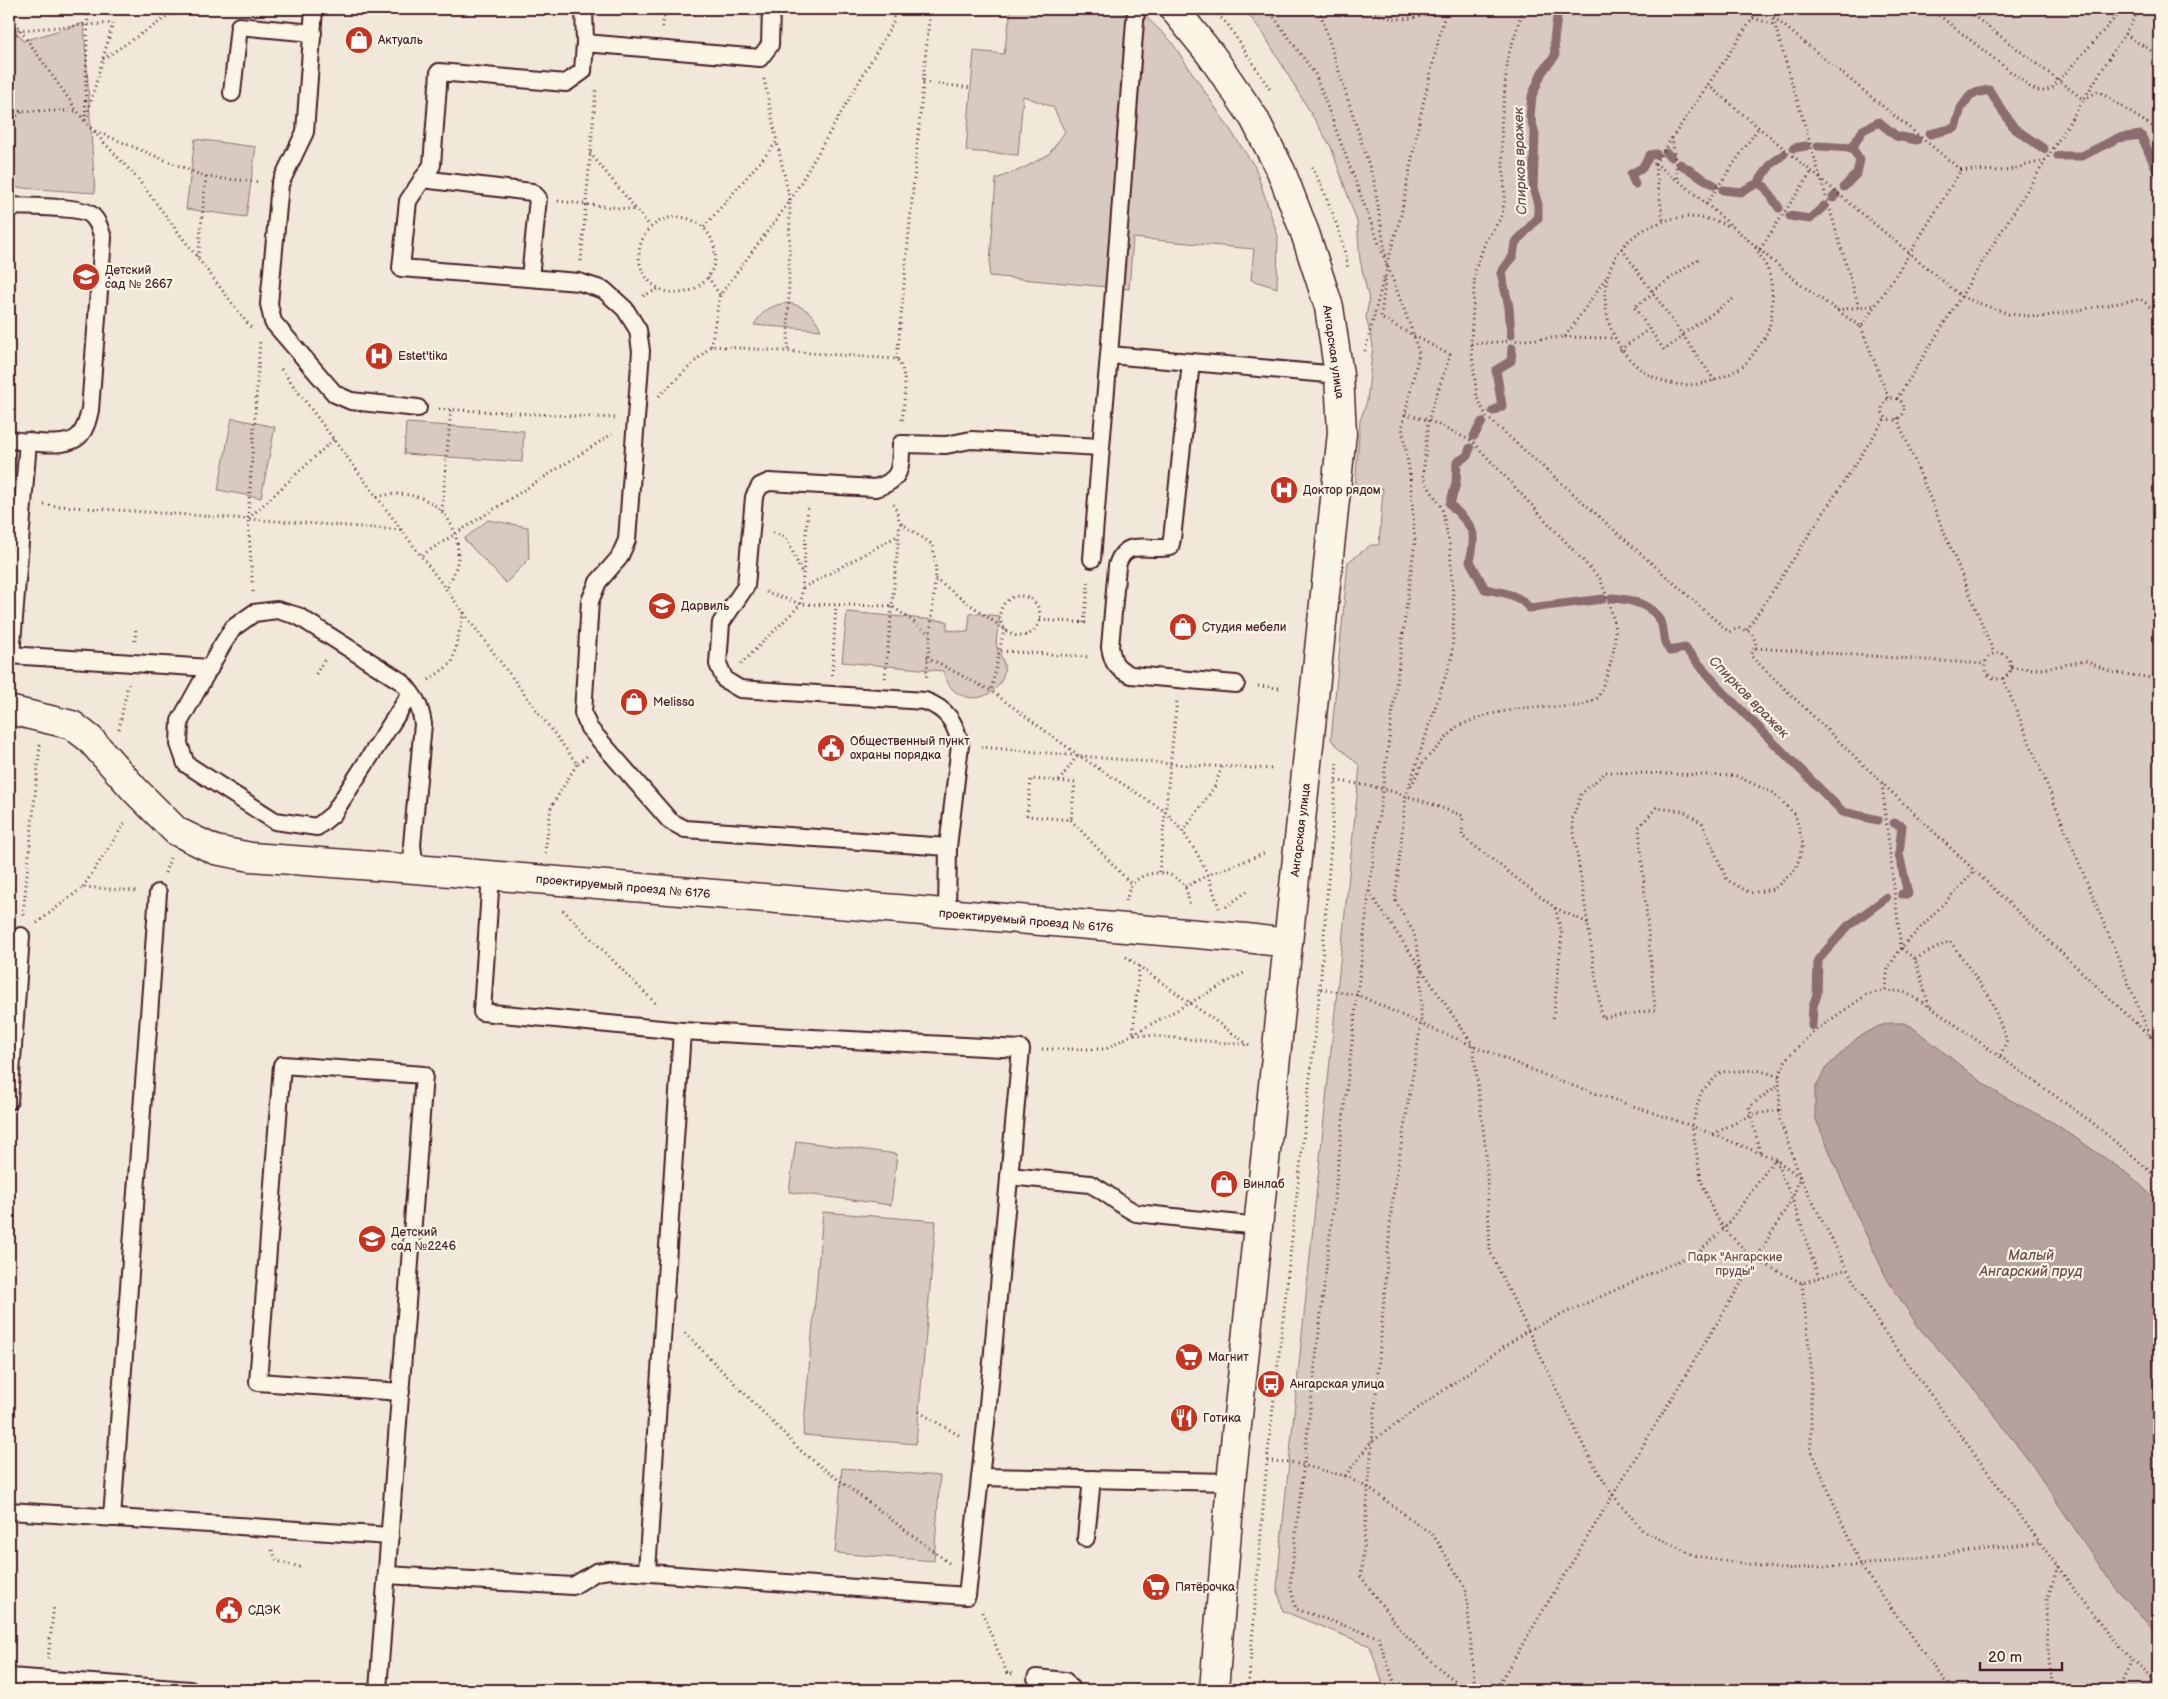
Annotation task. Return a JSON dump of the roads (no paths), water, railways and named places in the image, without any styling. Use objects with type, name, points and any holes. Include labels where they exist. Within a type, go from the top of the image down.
[{"type":"street","name":"Ангарская улица","points":[[1174,9],[1211,55],[1254,118],[1281,171],[1305,232],[1328,307],[1339,375],[1342,433],[1258,1226],[1232,1482],[1214,1690]]},
{"type":"street","name":"проектируемый проезд № 6176","points":[[9,710],[72,725],[90,739],[134,789],[176,831],[215,850],[273,860],[490,875],[550,891],[947,914],[1287,943]]},
{"type":"lane","points":[[314,9],[305,132],[280,184],[269,304],[273,322],[335,394],[351,401],[418,408]]},
{"type":"lane","points":[[584,9],[585,43],[583,71],[566,83],[439,72],[432,165],[408,201],[401,268],[579,282],[604,290],[625,309],[638,330],[641,351],[627,540],[619,558],[598,582],[590,600],[583,713],[589,728],[670,821],[685,829],[948,846]]},
{"type":"lane","points":[[585,43],[760,58],[770,45],[771,9]]},
{"type":"lane","points":[[1092,560],[1136,9]]},
{"type":"lane","points":[[232,93],[239,26],[313,33]]},
{"type":"lane","points":[[422,179],[532,192],[538,198],[530,278]]},
{"type":"lane","points":[[9,206],[76,210],[90,214],[99,224],[103,238],[90,410],[86,426],[80,436],[66,444],[9,440]]},
{"type":"lane","points":[[1109,355],[1339,375]]},
{"type":"lane","points":[[1191,362],[1170,547],[1161,549],[1136,548],[1126,550],[1120,556],[1117,566],[1110,647],[1112,659],[1119,670],[1131,675],[1236,684]]},
{"type":"lane","points":[[947,914],[948,846],[960,746],[957,730],[949,715],[937,706],[925,701],[740,689],[725,680],[718,664],[721,623],[746,586],[754,497],[760,486],[769,482],[875,488],[887,484],[895,477],[901,465],[901,444],[946,445],[971,440],[1101,447]]},
{"type":"lane","points":[[28,441],[10,655],[210,668]]},
{"type":"lane","points":[[411,693],[333,814],[317,827],[275,821],[186,764],[179,744],[180,720],[233,628],[254,613],[277,610],[298,616],[402,682],[411,693],[420,706],[423,724],[412,846],[414,869]]},
{"type":"lane","points":[[387,1575],[573,1586],[602,1570],[967,1596],[1021,1049],[682,1031],[482,1012],[490,875]]},
{"type":"lane","points":[[112,1518],[158,893]]},
{"type":"lane","points":[[9,1101],[21,936]]},
{"type":"lane","points":[[647,1572],[682,1031]]},
{"type":"lane","points":[[378,1690],[401,1392],[424,1075],[282,1065],[258,1382],[401,1392]]},
{"type":"lane","points":[[1009,1176],[1090,1184],[1101,1189],[1125,1208],[1136,1213],[1258,1226]]},
{"type":"lane","points":[[980,1477],[1232,1482]]},
{"type":"lane","points":[[1086,1538],[1092,1480]]},
{"type":"lane","points":[[9,1512],[390,1536]]},
{"type":"lane","points":[[9,1677],[190,1690]]},
{"type":"lane","points":[[1036,1678],[1065,1681],[1072,1690]]},
{"type":"water","name":"Малый Ангарский пруд","points":[[1891,1023],[1904,1023],[1911,1026],[1999,1094],[2054,1123],[2131,1176],[2159,1203],[2159,1635],[2112,1584],[2032,1465],[1972,1386],[1920,1329],[1887,1279],[1853,1207],[1815,1117],[1815,1089],[1825,1069],[1857,1038],[1879,1026]]},
{"type":"waterway","name":"Спирков вражек","points":[[1511,335],[1509,307],[1501,273],[1513,256],[1515,243],[1538,218],[1538,204],[1533,188],[1535,134],[1530,116],[1532,96],[1542,72],[1555,56],[1554,40],[1558,9]]},
{"type":"waterway","points":[[1930,134],[1955,128],[1961,108],[1971,94],[1989,90],[2014,128],[2044,149]]},
{"type":"waterway","points":[[1852,148],[1863,130],[1879,122],[1896,136],[1917,140]]},
{"type":"waterway","points":[[2058,156],[2082,156],[2118,138],[2141,135],[2159,175]]},
{"type":"waterway","points":[[1794,148],[1806,146]]},
{"type":"waterway","points":[[1818,146],[1852,148]]},
{"type":"waterway","points":[[1844,187],[1857,173],[1860,160],[1852,148]]},
{"type":"waterway","points":[[1666,153],[1671,157]]},
{"type":"waterway","points":[[1635,184],[1631,174],[1642,168],[1650,155],[1656,154]]},
{"type":"waterway","points":[[1723,190],[1741,192],[1758,183],[1771,164],[1784,154]]},
{"type":"waterway","points":[[1680,164],[1714,185]]},
{"type":"waterway","points":[[1758,183],[1765,187],[1779,208]]},
{"type":"waterway","points":[[1833,198],[1836,195]]},
{"type":"waterway","points":[[1790,216],[1810,219],[1824,206]]},
{"type":"waterway","name":"Спирков вражек","points":[[1493,411],[1502,406],[1496,370],[1511,361],[1512,348]]},
{"type":"waterway","name":"Спирков вражек","points":[[1474,436],[1482,422]]},
{"type":"waterway","name":"Спирков вражек","points":[[1470,448],[1467,456],[1457,462],[1456,484],[1450,504],[1464,518],[1471,529],[1473,541],[1470,561],[1485,589],[1515,597],[1529,608],[1603,599]]},
{"type":"waterway","name":"Спирков вражек","points":[[1612,598],[1642,604],[1654,612],[1662,625],[1665,641],[1670,651],[1685,648],[1725,694],[1843,812],[1878,820]]},
{"type":"waterway","name":"Спирков вражек","points":[[1894,823],[1902,826],[1899,854],[1908,894],[1902,894]]},
{"type":"waterway","name":"Спирков вражек","points":[[1812,1026],[1813,1006],[1817,995],[1818,960],[1848,926],[1886,898]]},
{"type":"place","name":"Актуаль","points":[[359,40]]},
{"type":"place","name":"Детский сад № 2667","points":[[86,277]]},
{"type":"place","name":"Estet'tika","points":[[379,356]]},
{"type":"place","name":"Доктор рядом","points":[[1284,490]]},
{"type":"place","name":"Дарвиль","points":[[662,606]]},
{"type":"place","name":"Студия мебели","points":[[1183,627]]},
{"type":"place","name":"Melissa","points":[[634,702]]},
{"type":"place","name":"Общественный пункт охраны порядка","points":[[831,748]]},
{"type":"place","name":"Винлаб","points":[[1224,1184]]},
{"type":"place","name":"Детский сад №2246","points":[[372,1239]]},
{"type":"place","name":"Магнит","points":[[1189,1357]]},
{"type":"place","name":"Ангарская улица","points":[[1271,1384]]},
{"type":"place","name":"Готика","points":[[1184,1418]]},
{"type":"place","name":"Пятёрочка","points":[[1156,1587]]},
{"type":"place","name":"СДЭК","points":[[229,1610]]},
{"type":"park label","name":"Парк \"Ангарские пруды\"","points":[[1735,1264]]}]
